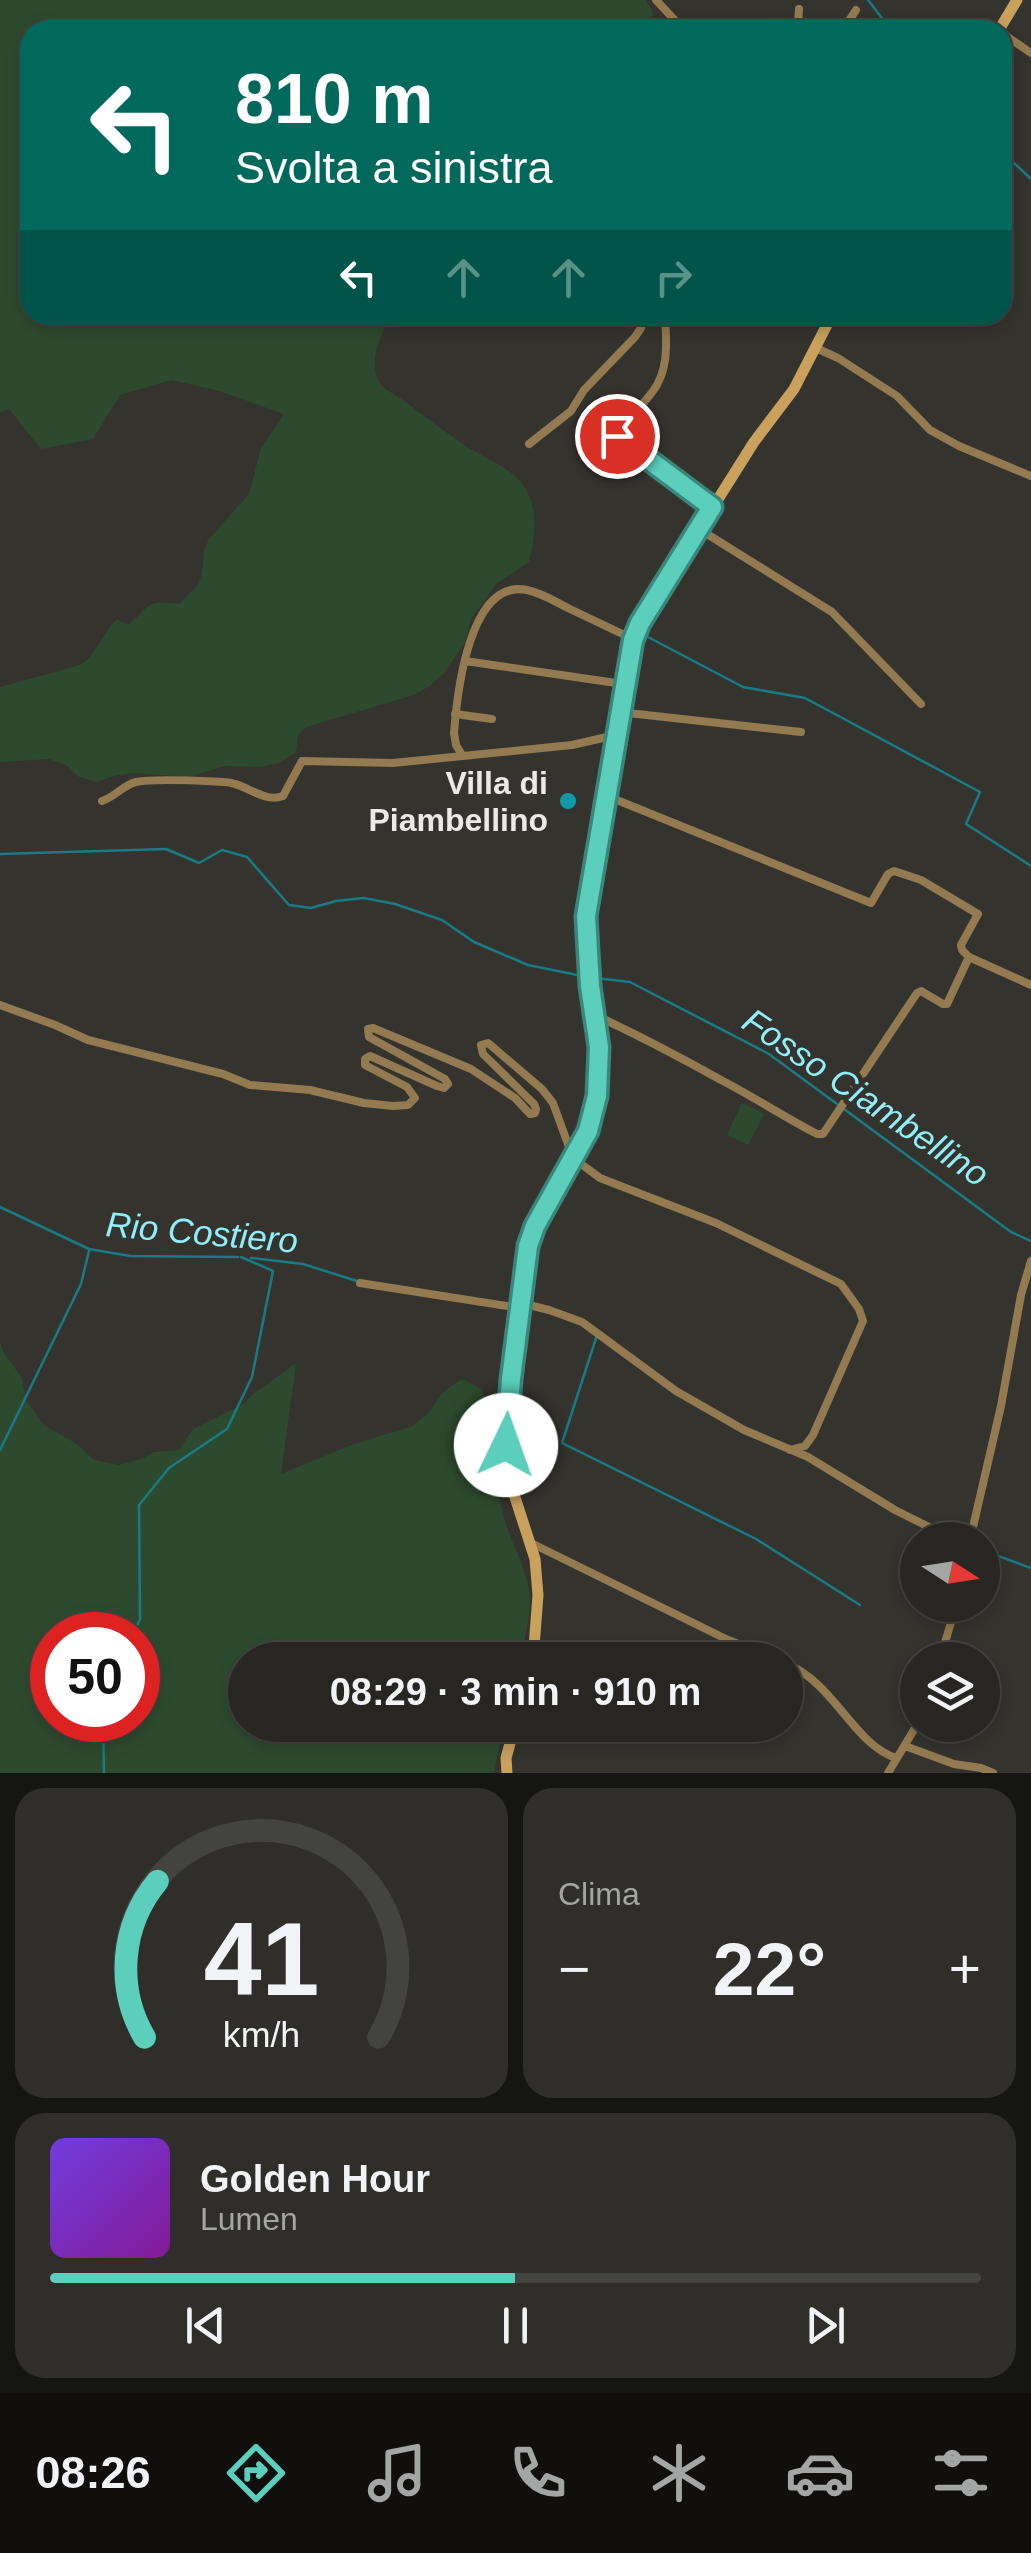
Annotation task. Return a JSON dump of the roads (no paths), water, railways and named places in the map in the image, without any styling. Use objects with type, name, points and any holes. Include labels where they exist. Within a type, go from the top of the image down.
[{"type":"main road","points":[[534,1642],[538,1595],[535,1559],[507,1462],[508,1403],[528,1246],[535,1226],[588,1131],[597,1096],[599,1047],[586,916],[633,640],[712,507],[794,389],[827,325]]},
{"type":"main road","points":[[507,1773],[510,1742]]},
{"type":"street","points":[[656,0],[675,20]]},
{"type":"street","points":[[798,20],[800,9]]},
{"type":"street","points":[[850,20],[856,10]]},
{"type":"street","points":[[529,444],[571,410],[584,390],[635,338],[641,325]]},
{"type":"street","points":[[666,325],[665,368],[659,385],[626,420],[617,436],[712,507]]},
{"type":"street","points":[[816,348],[897,396],[930,430],[1031,476]]},
{"type":"street","points":[[699,529],[832,612],[920,704]]},
{"type":"street","points":[[462,755],[454,733],[474,630],[494,600],[507,590],[522,589],[546,597],[633,640]]},
{"type":"street","points":[[466,661],[624,684]]},
{"type":"street","points":[[619,712],[801,732]]},
{"type":"street","points":[[456,714],[492,719]]},
{"type":"street","points":[[102,801],[135,782],[181,781],[230,782],[279,799],[302,761],[393,763],[572,745],[616,735]]},
{"type":"street","points":[[607,796],[871,903],[888,874],[894,872],[920,880],[978,914],[962,945],[969,957],[1031,985]]},
{"type":"street","points":[[595,1016],[640,1036],[822,1134],[917,992],[948,1004],[969,957]]},
{"type":"street","points":[[0,1005],[88,1040],[223,1074],[250,1085],[310,1090],[393,1106],[408,1104],[415,1098],[408,1088],[365,1065],[370,1056],[437,1086],[444,1088],[448,1084],[445,1078],[368,1037],[372,1028],[471,1069],[515,1098],[530,1114],[535,1113],[534,1104],[483,1054],[481,1045],[488,1043],[542,1089],[553,1103],[573,1158],[600,1178],[716,1223],[841,1284],[864,1321],[820,1424],[805,1446],[790,1450]]},
{"type":"street","points":[[974,1522],[1031,1261]]},
{"type":"street","points":[[360,1283],[549,1310],[582,1322],[676,1391],[744,1430],[808,1458],[917,1522]]},
{"type":"street","points":[[531,1543],[735,1642]]},
{"type":"street","points":[[803,1672],[812,1677],[883,1754],[896,1758]]},
{"type":"street","points":[[888,1773],[908,1742]]},
{"type":"street","points":[[906,1746],[993,1773]]},
{"type":"waterway","points":[[868,0],[883,20]]},
{"type":"waterway","points":[[1012,162],[1031,179]]},
{"type":"waterway","points":[[646,636],[743,687],[805,698],[980,792],[966,824],[1031,866]]},
{"type":"waterway","name":"Fosso Ciambellino","points":[[0,854],[166,849],[199,863],[222,850],[247,857],[289,905],[311,908],[364,898],[395,904],[442,920],[474,942],[528,965],[587,977]]},
{"type":"waterway","name":"Fosso Ciambellino","points":[[595,978],[630,982],[769,1054],[837,1104]]},
{"type":"waterway","name":"Fosso Ciambellino","points":[[844,1109],[1011,1232],[1031,1241]]},
{"type":"waterway","name":"Rio Costiero","points":[[0,1207],[89,1249],[130,1256],[238,1257]]},
{"type":"waterway","points":[[0,1450],[81,1284],[89,1251]]},
{"type":"waterway","points":[[140,1612],[139,1505],[169,1468],[227,1429],[252,1377],[273,1271],[241,1257]]},
{"type":"waterway","name":"Rio Costiero","points":[[251,1258],[303,1264],[360,1282]]},
{"type":"waterway","points":[[597,1335],[562,1443],[756,1539],[860,1605]]},
{"type":"waterway","points":[[1000,1557],[1031,1568]]},
{"type":"waterway","points":[[103,1742],[104,1773]]},
{"type":"place","name":"Villa di Piambellino","points":[[568,801]]}]
